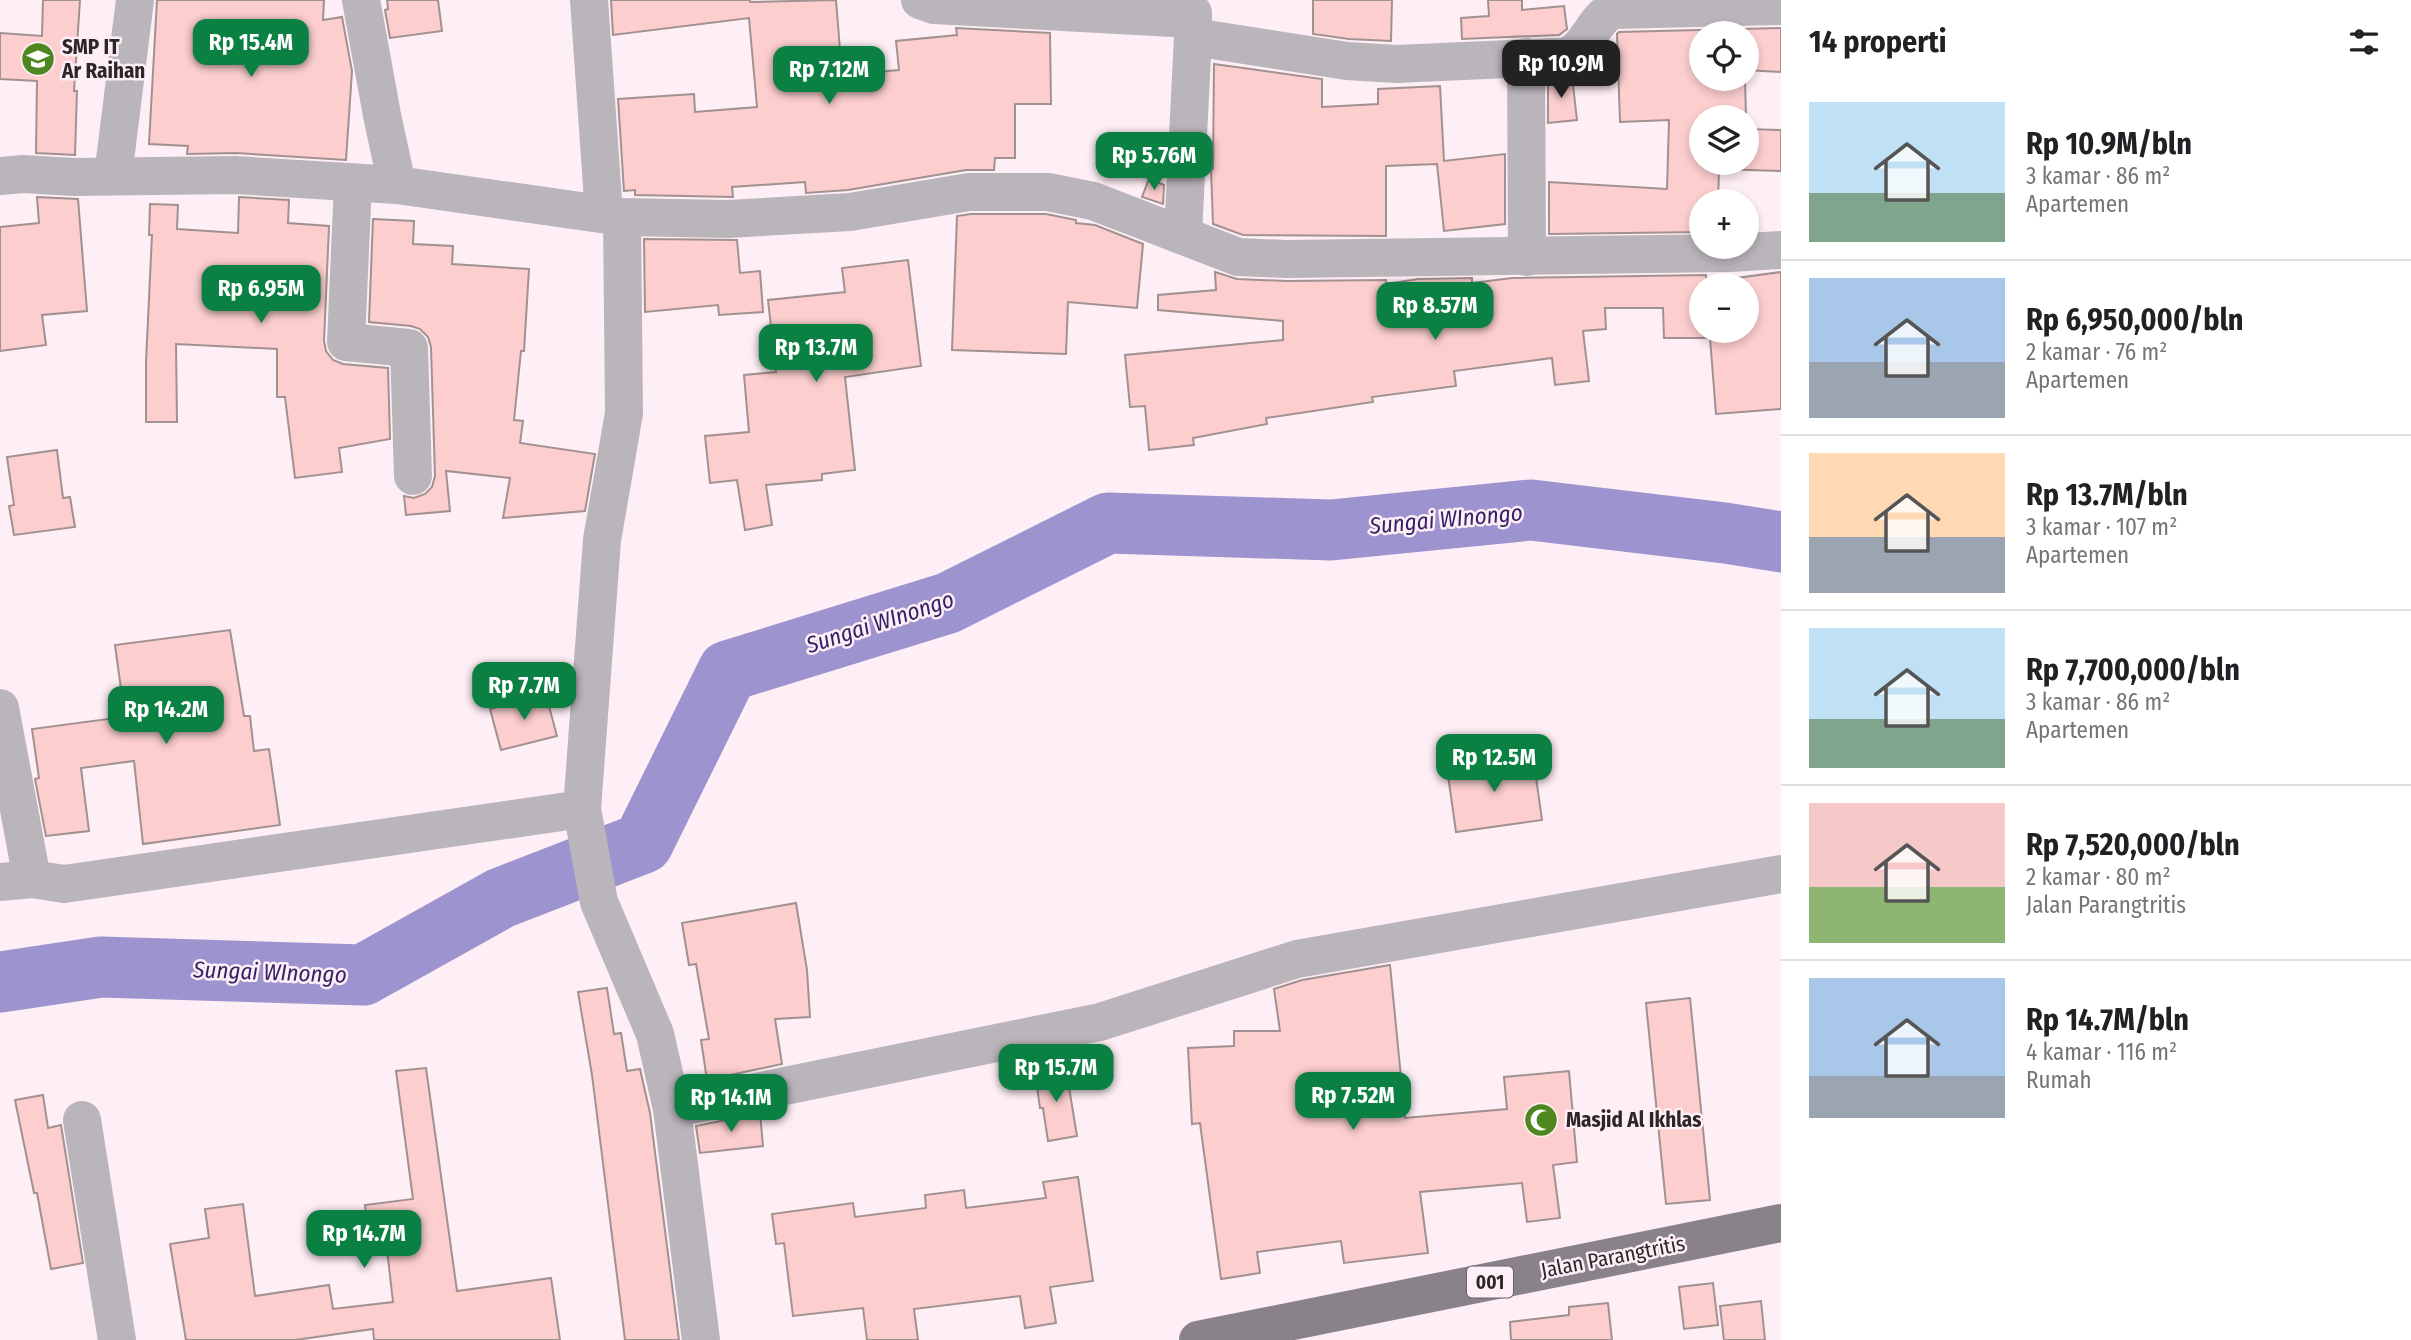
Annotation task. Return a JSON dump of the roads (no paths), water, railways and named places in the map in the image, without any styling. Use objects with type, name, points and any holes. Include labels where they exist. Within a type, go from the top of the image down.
[{"type":"main road","name":"Jalan Parangtritis","points":[[1198,1340],[1781,1223]]},
{"type":"street","points":[[113,176],[135,0]]},
{"type":"street","points":[[361,0],[397,185]]},
{"type":"street","points":[[589,0],[613,215],[624,413],[602,540],[583,816],[599,902],[655,1034],[672,1109],[701,1340]]},
{"type":"street","points":[[920,0],[934,5],[1193,19],[1348,61],[1435,63],[1569,56],[1579,47],[1604,7],[1613,10],[1781,6]]},
{"type":"street","points":[[1183,234],[1193,19]]},
{"type":"street","points":[[1526,57],[1527,257]]},
{"type":"street","points":[[0,176],[235,175],[397,185],[613,215],[728,219],[850,212],[969,192],[1048,192],[1093,201],[1238,257],[1286,259],[1527,257],[1781,250]]},
{"type":"street","points":[[353,183],[346,342],[409,348],[413,476]]},
{"type":"street","points":[[0,708],[16,880],[64,884],[583,816]]},
{"type":"street","points":[[672,1109],[1100,1022],[1297,960],[1781,874]]},
{"type":"street","points":[[82,1120],[117,1340]]},
{"type":"waterway","name":"Sungai WInongo","points":[[0,982],[101,967],[363,975],[501,898],[643,843],[728,671],[948,603],[1108,523],[1331,530],[1531,510],[1781,542]]},
{"type":"place","name":"SMP IT Ar Raihan","points":[[38,59]]},
{"type":"place","name":"Masjid Al Ikhlas","points":[[1541,1120]]}]
